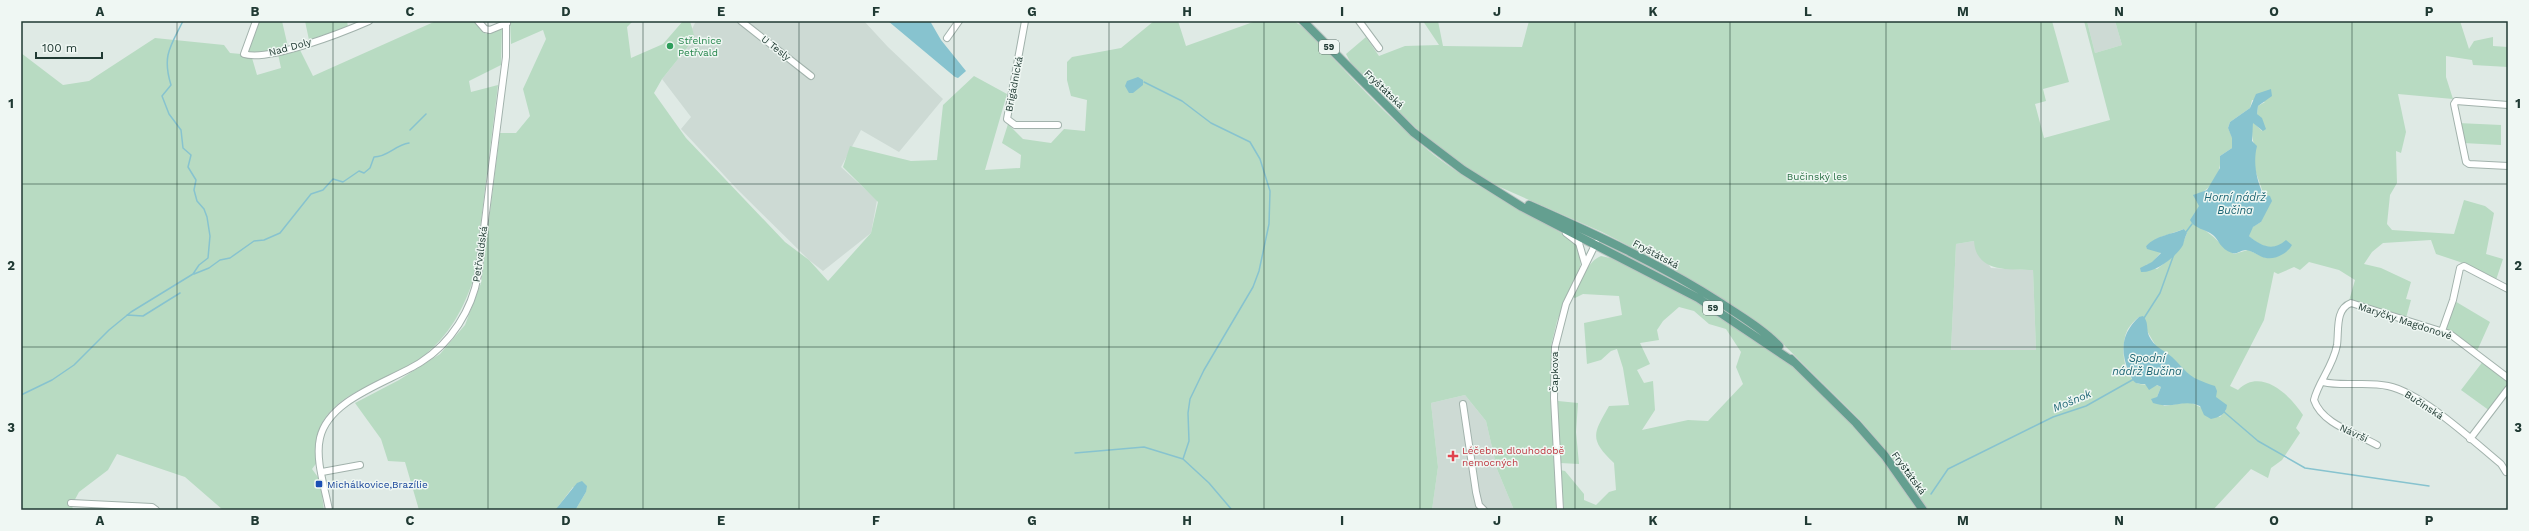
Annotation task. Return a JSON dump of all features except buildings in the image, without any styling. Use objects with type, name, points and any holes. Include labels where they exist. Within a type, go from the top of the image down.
[{"type":"main road","name":"Fryštátská","points":[[1305,23],[1350,70],[1437,152],[1491,188],[1554,223],[1698,298],[1795,363]]},
{"type":"main road","name":"Fryštátská","points":[[1491,188],[1588,231],[1662,268],[1736,313],[1774,341],[1856,423],[1885,456],[1923,510]]},
{"type":"street","name":"Nad Doly","points":[[256,21],[244,54],[253,57],[287,50],[369,21]]},
{"type":"street","points":[[478,21],[485,30],[490,30],[507,22]]},
{"type":"street","name":"U Tesly","points":[[741,21],[811,76]]},
{"type":"street","points":[[947,38],[959,21]]},
{"type":"street","name":"Brigádnická","points":[[1025,21],[1007,119],[1015,125],[1058,125]]},
{"type":"street","name":"Petřvaldská","points":[[329,510],[319,451],[320,438],[332,415],[354,398],[421,362],[435,352],[451,335],[471,301],[478,276],[506,57],[507,22]]},
{"type":"street","points":[[1361,22],[1379,48]]},
{"type":"street","points":[[2508,105],[2456,101],[2454,104],[2466,162],[2469,164],[2508,166]]},
{"type":"street","points":[[1554,223],[1579,243],[1585,264]]},
{"type":"street","points":[[1588,231],[1596,244],[1617,245]]},
{"type":"street","name":"Čapkova","points":[[1560,510],[1554,398],[1554,347],[1566,304],[1596,244]]},
{"type":"street","points":[[2442,331],[2453,300],[2460,268],[2464,266],[2508,289]]},
{"type":"street","name":"Maryčky Magdonové","points":[[2323,382],[2334,360],[2340,312],[2345,305],[2350,303],[2442,331],[2462,341],[2508,378]]},
{"type":"street","name":"Bučinská","points":[[2323,382],[2371,384],[2399,389],[2448,421],[2500,464],[2506,472]]},
{"type":"street","name":"Návrší","points":[[2323,382],[2314,400],[2319,410],[2337,426],[2350,430],[2377,445]]},
{"type":"street","points":[[2470,439],[2508,389]]},
{"type":"street","points":[[1463,404],[1476,492],[1479,504],[1484,510]]},
{"type":"street","points":[[322,472],[360,465]]},
{"type":"street","points":[[71,503],[152,507],[156,510]]},
{"type":"shaded area","points":[[696,21],[864,21],[888,47],[943,99],[899,152],[861,130],[841,167],[877,200],[871,233],[823,271],[809,260],[737,189],[681,129],[691,117],[662,79],[695,38],[692,29]]},
{"type":"shaded area","points":[[2087,21],[2115,21],[2122,45],[2095,53]]},
{"type":"shaded area","points":[[1974,241],[1991,268],[2033,270],[2036,350],[1951,350],[1956,244]]},
{"type":"shaded area","points":[[1465,395],[1486,421],[1497,469],[1514,510],[1432,510],[1438,467],[1431,403]]},
{"type":"green space","points":[[257,21],[282,21],[288,47],[252,55],[248,54],[246,48]]},
{"type":"green space","points":[[305,21],[347,21],[348,27],[309,40]]},
{"type":"green space","points":[[436,21],[475,21],[486,34],[502,28],[501,65],[469,81],[471,92],[498,85],[474,277],[460,311],[448,331],[432,349],[405,368],[350,396],[335,407],[323,421],[317,439],[318,461],[312,469],[320,480],[324,510],[223,510],[185,477],[117,454],[108,470],[79,492],[72,505],[73,510],[21,510],[21,53],[63,85],[89,81],[155,38],[224,45],[230,53],[241,54],[252,58],[257,75],[281,68],[278,54],[299,48],[313,76]]},
{"type":"green space","points":[[510,21],[633,21],[627,27],[631,58],[663,44],[683,21],[690,21],[695,38],[662,79],[654,93],[686,138],[785,242],[809,260],[828,281],[871,233],[878,202],[843,167],[850,146],[911,161],[937,160],[943,105],[974,76],[1007,94],[985,170],[1020,168],[1021,155],[1002,143],[1008,124],[1023,139],[1051,143],[1064,129],[1085,131],[1087,100],[1071,96],[1067,80],[1067,62],[1072,57],[1121,48],[1154,21],[1178,21],[1186,46],[1256,21],[1294,21],[1304,28],[1383,110],[1434,155],[1468,179],[1573,240],[1579,250],[1581,256],[1580,267],[1557,321],[1551,346],[1557,510],[1514,510],[1497,469],[1486,421],[1465,395],[1431,403],[1438,467],[1432,510],[419,510],[405,462],[388,461],[381,439],[355,403],[399,380],[440,354],[465,325],[481,283],[500,133],[516,133],[530,116],[523,89],[546,39],[543,30],[511,44]],"holes":[[[573,487],[586,492],[576,509],[557,508]]]},
{"type":"green space","name":"Bučinský les","points":[[1423,21],[1438,21],[1443,46],[1522,47],[1529,21],[2052,21],[2069,82],[2043,89],[2046,101],[2035,104],[2044,138],[2110,120],[2084,21],[2087,21],[2095,53],[2122,45],[2115,21],[2460,21],[2469,49],[2474,41],[2493,37],[2493,46],[2508,47],[2508,67],[2473,65],[2472,60],[2446,56],[2446,77],[2453,99],[2398,94],[2406,132],[2401,153],[2396,151],[2397,183],[2390,195],[2387,224],[2392,230],[2454,234],[2464,200],[2485,206],[2494,213],[2486,254],[2503,259],[2496,280],[2460,262],[2436,254],[2431,240],[2383,243],[2372,252],[2364,264],[2381,268],[2411,282],[2406,299],[2411,300],[2406,318],[2349,301],[2355,280],[2339,270],[2309,262],[2300,270],[2294,267],[2278,274],[2274,272],[2264,320],[2230,386],[2238,390],[2247,384],[2256,381],[2274,386],[2283,392],[2291,399],[2303,415],[2296,428],[2300,433],[2282,460],[2271,468],[2268,478],[2251,469],[2213,510],[1928,510],[1888,453],[1860,420],[1777,338],[1739,310],[1664,264],[1602,232],[1493,184],[1465,167],[1416,128],[1353,67],[1346,54],[1366,37],[1379,56],[1405,46],[1439,45]],"holes":[[[2252,100],[2265,102],[2258,106],[2257,114],[2262,131],[2253,122],[2252,129],[2256,150],[2254,155],[2254,166],[2264,200],[2261,222],[2251,229],[2249,236],[2261,245],[2269,247],[2278,246],[2283,243],[2266,258],[2248,250],[2234,254],[2201,228],[2199,194],[2204,191],[2216,178],[2220,168],[2220,156],[2232,148],[2232,137],[2228,128],[2230,122],[2250,108]],[[2184,229],[2187,233],[2182,245],[2172,257],[2157,269],[2146,265],[2152,263],[2161,252],[2146,246],[2158,238]],[[1974,241],[1976,251],[1981,259],[1987,264],[1995,267],[2014,270],[2033,270],[2036,350],[1951,350],[1956,244]],[[2139,317],[2157,348],[2171,357],[2192,378],[2200,381],[2226,410],[2220,417],[2190,402],[2164,406],[2157,397],[2161,387],[2135,382],[2127,372],[2123,350],[2125,337],[2132,323]]]},
{"type":"green space","points":[[2458,123],[2501,125],[2501,145],[2463,143]]},
{"type":"green space","points":[[1601,256],[1615,259],[1707,308],[1773,351],[1811,383],[1845,416],[1891,471],[1918,510],[1564,510],[1560,470],[1565,471],[1584,494],[1584,500],[1596,505],[1609,492],[1616,490],[1614,463],[1600,448],[1596,436],[1600,423],[1609,406],[1629,405],[1623,368],[1617,349],[1611,351],[1601,360],[1587,364],[1584,323],[1622,315],[1619,296],[1583,294],[1575,298],[1573,297],[1588,268]],"holes":[[[1679,307],[1694,311],[1709,324],[1726,329],[1741,352],[1736,367],[1743,384],[1708,421],[1688,420],[1642,430],[1655,410],[1653,381],[1644,383],[1637,370],[1650,364],[1640,343],[1659,340],[1657,330],[1663,321]]]},
{"type":"green space","points":[[2453,300],[2490,322],[2477,351],[2462,339],[2443,330]]},
{"type":"green space","points":[[2484,360],[2508,382],[2508,387],[2490,411],[2461,390]]},
{"type":"green space","points":[[1558,401],[1578,403],[1576,432],[1579,464],[1560,463]]},
{"type":"water","points":[[888,21],[930,21],[941,40],[966,71],[958,78],[955,77]]},
{"type":"water","points":[[1138,77],[1143,80],[1143,85],[1133,93],[1129,93],[1125,86],[1127,81]]},
{"type":"water","name":"Horní nádrž Bučina","points":[[2271,89],[2272,96],[2258,106],[2257,114],[2262,118],[2266,129],[2263,131],[2253,123],[2252,141],[2257,146],[2255,164],[2263,194],[2270,196],[2272,201],[2261,222],[2253,227],[2249,236],[2258,243],[2267,246],[2276,246],[2286,240],[2292,245],[2288,251],[2273,258],[2263,257],[2246,250],[2232,253],[2222,247],[2213,235],[2197,227],[2190,220],[2199,206],[2193,195],[2207,190],[2220,168],[2220,156],[2232,148],[2232,138],[2228,128],[2230,122],[2250,108],[2256,94]]},
{"type":"water","points":[[2184,229],[2187,233],[2180,250],[2159,267],[2147,272],[2141,272],[2140,268],[2152,262],[2161,253],[2147,249],[2146,246],[2150,242],[2159,237]]},
{"type":"water","name":"Spodní nádrž Bučina","points":[[2143,316],[2145,318],[2149,336],[2156,346],[2172,357],[2190,375],[2215,386],[2217,391],[2216,397],[2227,405],[2224,413],[2211,419],[2204,415],[2200,406],[2194,404],[2183,403],[2160,405],[2153,403],[2151,399],[2157,397],[2161,387],[2157,385],[2149,390],[2145,384],[2136,383],[2133,381],[2125,362],[2123,348],[2129,329],[2139,317]]},
{"type":"water","points":[[582,481],[587,486],[586,492],[576,509],[556,509],[577,483]]},
{"type":"waterway","points":[[21,395],[52,380],[74,365],[109,330],[131,312],[193,274],[199,265],[208,258],[210,236],[207,217],[204,209],[197,201],[194,190],[196,180],[188,167],[191,155],[183,148],[181,130],[169,114],[162,96],[171,85],[168,75],[167,59],[171,45],[183,21]]},
{"type":"waterway","points":[[1144,82],[1182,101],[1211,123],[1250,142],[1260,159],[1270,191],[1269,224],[1259,271],[1253,287],[1204,370],[1190,399],[1188,413],[1189,441],[1183,459],[1209,483],[1232,510]]},
{"type":"waterway","points":[[410,130],[426,114]]},
{"type":"waterway","points":[[194,274],[209,268],[220,260],[230,258],[254,241],[264,240],[280,233],[311,194],[323,190],[333,179],[343,182],[359,171],[364,173],[370,168],[374,157],[383,155],[409,143]]},
{"type":"waterway","name":"Mošnok","points":[[2186,232],[2192,224]]},
{"type":"waterway","name":"Mošnok","points":[[2144,318],[2160,293],[2174,254]]},
{"type":"waterway","points":[[127,315],[143,316],[180,293]]},
{"type":"waterway","name":"Mošnok","points":[[1931,494],[1948,469],[2053,417],[2086,406],[2134,379]]},
{"type":"waterway","points":[[2223,411],[2258,441],[2305,468],[2429,486]]},
{"type":"waterway","points":[[1075,453],[1144,447],[1183,459]]},
{"type":"place","name":"Střelnice Petřvald","points":[[670,46]]},
{"type":"place","name":"Léčebna dlouhodobě nemocných","points":[[1453,456]]},
{"type":"place","name":"Michálkovice,Brazílie","points":[[319,484]]}]
